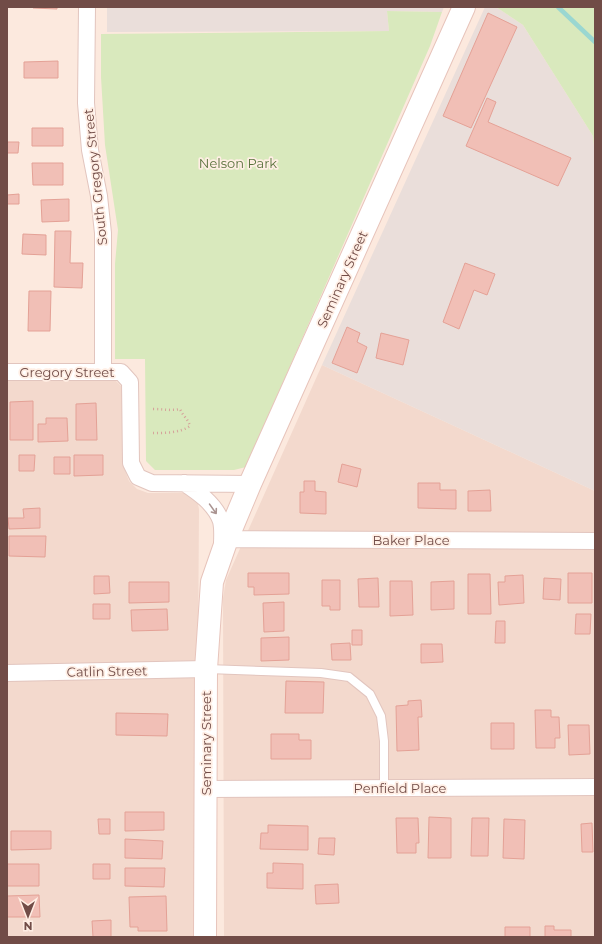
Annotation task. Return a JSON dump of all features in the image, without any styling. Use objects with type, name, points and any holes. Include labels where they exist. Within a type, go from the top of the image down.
[{"type":"street","name":"South Gregory Street","points":[[87,7],[86,103],[90,150],[99,196],[103,233],[103,371]]},
{"type":"street","name":"Seminary Street","points":[[205,937],[206,669],[212,582],[225,545],[250,484],[464,7]]},
{"type":"street","name":"Gregory Street","points":[[7,372],[121,372],[130,382],[131,463],[138,477],[152,483],[250,484]]},
{"type":"street","name":"Seminary Street","points":[[184,483],[200,494],[211,505],[220,519],[225,545]]},
{"type":"street","name":"Baker Place","points":[[225,545],[595,541]]},
{"type":"street","name":"Catlin Street","points":[[7,673],[206,669]]},
{"type":"street","name":"Penfield Place","points":[[205,790],[595,787]]},
{"type":"lane","points":[[206,669],[321,673],[348,677],[370,694],[381,716],[384,740],[384,788]]},
{"type":"path","points":[[153,409],[173,411],[180,409],[188,420],[190,426],[179,431],[153,433]]},
{"type":"shaded area","points":[[107,7],[444,7],[442,12],[387,11],[389,31],[107,32]]},
{"type":"shaded area","points":[[485,7],[496,7],[523,25],[593,136],[595,156],[595,491],[322,365]]},
{"type":"shaded area","points":[[322,365],[595,491],[595,937],[224,937],[223,598],[226,580]]},
{"type":"shaded area","points":[[7,380],[116,381],[121,386],[122,393],[124,468],[129,481],[137,489],[148,493],[184,493],[193,495],[197,500],[199,509],[196,937],[7,937]]},
{"type":"green space","points":[[496,7],[595,7],[595,155],[593,136],[523,25]]},
{"type":"green space","name":"Nelson Park","points":[[387,11],[442,12],[430,46],[246,467],[234,470],[155,470],[146,461],[145,359],[115,359],[115,264],[118,230],[105,145],[101,77],[101,34],[389,31]]},
{"type":"building","points":[[57,7],[57,9],[33,8]]},
{"type":"building","points":[[488,13],[517,27],[471,128],[443,116]]},
{"type":"building","points":[[58,61],[58,78],[24,78],[24,62]]},
{"type":"building","points":[[487,98],[496,102],[488,122],[571,158],[558,186],[466,146]]},
{"type":"building","points":[[32,128],[63,128],[63,146],[32,146]]},
{"type":"building","points":[[7,142],[19,142],[18,153],[7,153]]},
{"type":"building","points":[[32,163],[63,163],[63,185],[33,185]]},
{"type":"building","points":[[19,194],[19,204],[7,204],[7,195]]},
{"type":"building","points":[[69,199],[69,221],[42,222],[41,200]]},
{"type":"building","points":[[55,231],[71,231],[70,263],[83,263],[82,288],[54,287]]},
{"type":"building","points":[[23,234],[46,235],[46,255],[22,254]]},
{"type":"building","points":[[465,263],[495,274],[487,295],[474,290],[459,329],[443,322]]},
{"type":"building","points":[[29,291],[51,291],[50,331],[28,331]]},
{"type":"building","points":[[347,327],[360,333],[357,342],[367,347],[357,373],[332,363]]},
{"type":"building","points":[[381,333],[409,340],[403,365],[376,358]]},
{"type":"building","points":[[33,401],[33,440],[10,440],[10,402]]},
{"type":"building","points":[[96,403],[97,440],[76,440],[76,404]]},
{"type":"building","points":[[46,418],[67,418],[68,441],[38,442],[38,424],[46,424]]},
{"type":"building","points":[[19,455],[35,455],[34,471],[19,471]]},
{"type":"building","points":[[74,455],[103,455],[103,475],[74,476]]},
{"type":"building","points":[[54,457],[70,457],[70,474],[54,474]]},
{"type":"building","points":[[342,464],[361,469],[357,487],[338,482]]},
{"type":"building","points":[[304,481],[315,481],[315,491],[326,492],[326,514],[300,513],[300,492],[304,492]]},
{"type":"building","points":[[418,483],[440,483],[440,490],[456,490],[456,509],[418,508]]},
{"type":"building","points":[[490,490],[491,511],[468,511],[468,491]]},
{"type":"building","points":[[40,508],[40,528],[9,529],[8,518],[24,518],[23,509]]},
{"type":"building","points":[[9,536],[46,536],[45,557],[9,556]]},
{"type":"building","points":[[248,573],[289,573],[289,594],[254,595],[254,587],[248,587]]},
{"type":"building","points":[[568,573],[592,573],[592,603],[568,603]]},
{"type":"building","points":[[468,574],[490,574],[491,614],[468,614]]},
{"type":"building","points":[[523,575],[524,603],[499,605],[498,582],[505,582],[505,576]]},
{"type":"building","points":[[94,576],[109,576],[110,593],[94,594]]},
{"type":"building","points":[[378,578],[379,607],[359,607],[358,579]]},
{"type":"building","points":[[544,578],[561,579],[560,600],[543,599]]},
{"type":"building","points":[[322,580],[340,580],[340,610],[330,610],[330,606],[322,606]]},
{"type":"building","points":[[390,581],[412,581],[413,615],[390,616]]},
{"type":"building","points":[[454,581],[454,609],[431,610],[431,582]]},
{"type":"building","points":[[129,582],[169,582],[169,602],[129,603]]},
{"type":"building","points":[[284,602],[284,631],[264,632],[263,603]]},
{"type":"building","points":[[93,604],[110,604],[110,619],[93,619]]},
{"type":"building","points":[[167,609],[168,630],[132,631],[131,610]]},
{"type":"building","points":[[576,614],[591,614],[590,634],[575,634]]},
{"type":"building","points":[[496,621],[505,621],[505,643],[495,643]]},
{"type":"building","points":[[352,630],[362,630],[362,645],[352,645]]},
{"type":"building","points":[[289,637],[289,660],[261,661],[261,638]]},
{"type":"building","points":[[350,643],[351,660],[332,660],[331,644]]},
{"type":"building","points":[[421,644],[442,644],[443,662],[421,663]]},
{"type":"building","points":[[286,681],[324,682],[323,713],[285,713]]},
{"type":"building","points":[[421,700],[422,717],[418,717],[419,750],[397,751],[396,706],[408,705],[408,701]]},
{"type":"building","points":[[535,710],[551,710],[551,717],[559,717],[560,738],[555,738],[555,748],[536,748]]},
{"type":"building","points":[[116,713],[168,714],[167,736],[116,735]]},
{"type":"building","points":[[491,723],[514,723],[514,749],[491,749]]},
{"type":"building","points":[[568,725],[589,725],[590,754],[569,755]]},
{"type":"building","points":[[271,734],[299,734],[299,740],[311,740],[311,759],[271,759]]},
{"type":"building","points":[[125,812],[164,812],[164,830],[125,831]]},
{"type":"building","points":[[429,817],[451,818],[451,858],[428,858]]},
{"type":"building","points":[[396,818],[418,818],[419,843],[416,843],[416,853],[397,853]]},
{"type":"building","points":[[472,818],[489,818],[488,856],[471,856]]},
{"type":"building","points":[[98,819],[110,819],[110,834],[99,834]]},
{"type":"building","points":[[504,819],[525,820],[524,859],[503,858]]},
{"type":"building","points":[[592,823],[593,852],[582,852],[581,824]]},
{"type":"building","points":[[268,825],[308,826],[308,850],[260,849],[261,833],[268,833]]},
{"type":"building","points":[[11,831],[51,831],[51,849],[11,850]]},
{"type":"building","points":[[319,838],[335,838],[334,855],[318,854]]},
{"type":"building","points":[[125,839],[163,841],[162,859],[125,858]]},
{"type":"building","points":[[273,863],[303,864],[303,889],[267,888],[267,873],[273,873]]},
{"type":"building","points":[[7,864],[39,864],[39,886],[7,886]]},
{"type":"building","points":[[93,864],[110,864],[110,879],[93,879]]},
{"type":"building","points":[[125,868],[165,868],[164,887],[125,886]]},
{"type":"building","points":[[338,884],[339,903],[316,904],[315,885]]},
{"type":"building","points":[[39,895],[40,917],[7,917],[7,896]]},
{"type":"building","points":[[166,896],[167,931],[138,931],[138,927],[130,927],[129,897]]},
{"type":"building","points":[[111,920],[111,937],[93,937],[92,921]]},
{"type":"building","points":[[545,926],[554,926],[554,930],[571,930],[571,937],[545,937]]},
{"type":"building","points":[[505,927],[530,927],[530,937],[505,937]]},
{"type":"waterway","points":[[558,7],[595,42]]}]
